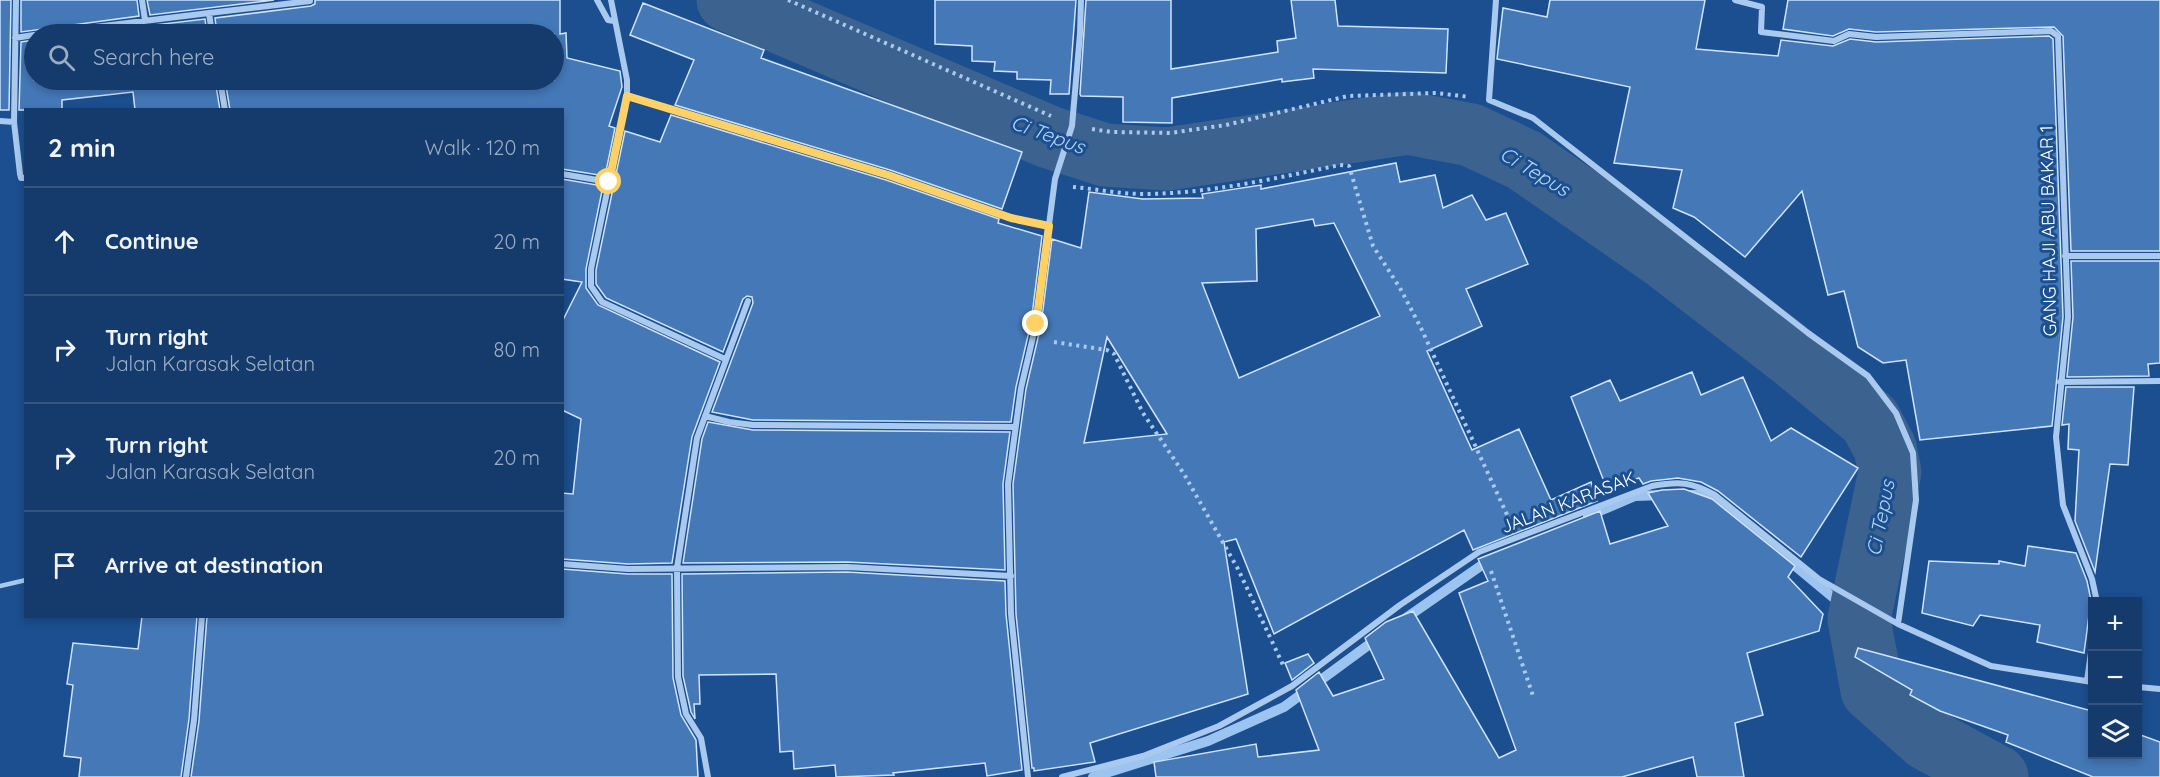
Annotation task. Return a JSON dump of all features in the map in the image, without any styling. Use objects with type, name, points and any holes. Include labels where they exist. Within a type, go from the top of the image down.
[{"type":"street","points":[[16,0],[14,122],[20,174],[21,178],[24,178]]},
{"type":"street","points":[[142,0],[145,21]]},
{"type":"street","points":[[597,0],[608,20],[614,21]]},
{"type":"street","points":[[612,0],[614,21],[627,80],[627,96],[591,269],[591,286],[602,302],[725,359]]},
{"type":"street","points":[[1028,777],[1011,614],[1008,483],[1021,388],[1033,338],[1055,182],[1072,126],[1081,0]]},
{"type":"street","points":[[1496,0],[1489,100],[1533,118],[1808,333],[1868,376],[1896,413],[1913,453],[1916,500],[1898,624]]},
{"type":"street","name":"GANG HAJI ABU BAKAR 1","points":[[1734,0],[1762,7],[1761,32],[1834,41],[1849,34],[1876,37],[2051,32],[2058,36],[2068,318],[2056,437],[2063,505],[2092,579],[2096,597]]},
{"type":"street","points":[[122,24],[310,1]]},
{"type":"street","points":[[209,13],[211,24]]},
{"type":"street","points":[[15,38],[24,37]]},
{"type":"street","points":[[222,90],[225,108]]},
{"type":"street","points":[[627,96],[877,171],[1011,218],[1049,226]]},
{"type":"street","points":[[0,121],[14,122]]},
{"type":"street","points":[[564,174],[609,182]]},
{"type":"street","points":[[2065,256],[2160,256]]},
{"type":"street","points":[[708,777],[701,738],[686,714],[678,677],[677,568],[697,438],[748,301]]},
{"type":"street","points":[[2060,382],[2160,381]]},
{"type":"street","points":[[705,416],[753,425],[1016,427]]},
{"type":"street","name":"JALAN KARASAK","points":[[1062,777],[1143,756],[1220,726],[1292,686],[1400,605],[1484,550],[1652,486],[1674,482],[1698,486],[1715,495],[1819,579],[1898,624],[1991,666],[2088,682]]},
{"type":"street","points":[[564,564],[628,569],[847,567],[1011,576]]},
{"type":"street","points":[[186,777],[194,720],[202,618]]},
{"type":"street","points":[[2142,687],[2160,689]]},
{"type":"lane","points":[[0,586],[24,580]]},
{"type":"path","points":[[788,0],[1072,126],[1111,132],[1170,133],[1226,125],[1348,96],[1436,93],[1489,100]]},
{"type":"path","points":[[1055,182],[1142,194],[1242,184],[1340,165],[1349,166],[1373,246],[1400,288],[1421,328],[1517,538]]},
{"type":"path","points":[[1033,338],[1107,350],[1114,354],[1143,413],[1184,474],[1233,560],[1292,686]]},
{"type":"path","points":[[1484,550],[1533,696]]},
{"type":"building","points":[[0,0],[11,0],[9,110],[0,110]]},
{"type":"building","points":[[21,0],[137,0],[139,16],[80,24],[24,24],[24,32],[21,32]]},
{"type":"building","points":[[147,0],[274,0],[150,15]]},
{"type":"building","points":[[315,0],[560,0],[560,24],[216,24],[215,18],[315,4]]},
{"type":"building","points":[[935,0],[1076,0],[1069,94],[1050,94],[1051,80],[1017,79],[1017,72],[994,71],[995,62],[972,61],[972,46],[935,44]]},
{"type":"building","points":[[1086,0],[1171,0],[1171,69],[1278,52],[1277,41],[1296,38],[1291,0],[1335,0],[1338,26],[1448,29],[1446,73],[1313,69],[1314,78],[1282,82],[1282,79],[1172,98],[1172,123],[1123,122],[1123,97],[1081,96],[1080,94]]},
{"type":"building","points":[[1550,0],[1705,0],[1696,49],[1778,56],[1781,40],[1833,46],[1850,39],[1876,42],[2049,36],[2053,39],[2063,317],[2052,426],[1920,440],[1906,360],[1883,363],[1858,347],[1844,291],[1828,295],[1802,191],[1745,257],[1694,217],[1673,208],[1682,170],[1614,163],[1630,87],[1497,59],[1503,8],[1547,17]]},
{"type":"building","points":[[1788,0],[2160,0],[2160,251],[2071,251],[2063,36],[2054,27],[1876,32],[1849,29],[1833,36],[1783,29]]},
{"type":"building","points":[[643,3],[764,50],[761,58],[1022,152],[1002,209],[890,170],[675,105],[694,60],[630,35]]},
{"type":"building","points":[[205,19],[206,24],[162,24]]},
{"type":"building","points":[[564,33],[566,33],[567,58],[620,71],[622,87],[609,126],[615,128],[605,176],[564,169],[564,108],[230,108],[227,90],[564,90]]},
{"type":"building","points":[[21,42],[24,42],[24,90],[217,90],[220,108],[135,108],[133,92],[62,100],[62,108],[19,110]]},
{"type":"building","points":[[671,115],[886,180],[999,219],[998,223],[1042,236],[1031,323],[1016,387],[1011,422],[753,420],[712,412],[753,303],[752,297],[747,296],[743,299],[723,352],[606,298],[596,284],[596,270],[625,131],[660,142]]},
{"type":"building","points":[[1396,163],[1400,182],[1435,175],[1443,208],[1472,195],[1486,220],[1506,213],[1528,264],[1466,289],[1482,326],[1427,351],[1472,450],[1519,429],[1551,500],[1591,482],[1597,501],[1473,550],[1464,530],[1274,634],[1236,539],[1224,542],[1248,694],[1090,743],[1095,762],[1034,771],[1016,614],[1013,484],[1026,389],[1041,325],[1052,239],[1081,248],[1089,192],[1143,199],[1203,198],[1202,194],[1261,185],[1261,189]],"holes":[[[1313,219],[1315,226],[1334,223],[1380,316],[1239,378],[1202,283],[1257,281],[1256,229]],[[1107,337],[1167,434],[1084,443]]]},
{"type":"building","points":[[564,179],[603,186],[586,269],[586,288],[598,305],[720,362],[692,437],[672,563],[628,564],[564,559],[564,493],[573,494],[581,419],[564,411],[564,318],[582,282],[564,279]]},
{"type":"building","points":[[2071,261],[2160,261],[2160,363],[2148,364],[2149,376],[2067,377],[2073,317]]},
{"type":"building","points":[[1692,372],[1701,395],[1743,377],[1771,441],[1791,428],[1858,468],[1801,557],[1718,491],[1701,482],[1678,478],[1643,484],[1639,478],[1607,489],[1571,397],[1610,380],[1620,401]]},
{"type":"building","points":[[2066,387],[2134,387],[2128,465],[2110,464],[2095,572],[2075,521],[2079,450],[2068,449],[2069,424],[2062,425]]},
{"type":"building","points":[[708,422],[753,430],[1010,432],[1003,484],[1005,570],[847,562],[683,563],[702,439]]},
{"type":"building","points":[[1684,489],[1712,499],[1795,566],[1788,577],[1823,614],[1819,631],[1747,653],[1763,715],[1735,723],[1744,777],[1697,777],[1693,757],[1622,777],[1156,777],[1154,762],[1256,744],[1258,757],[1319,750],[1296,690],[1319,672],[1333,696],[1384,679],[1365,638],[1386,622],[1413,611],[1499,758],[1516,750],[1459,593],[1488,581],[1478,559],[1600,511],[1610,544],[1668,526],[1648,493]]},
{"type":"building","points":[[2028,546],[2076,553],[2090,597],[2088,597],[2088,623],[2084,653],[2037,642],[2040,625],[1980,615],[1973,626],[1922,613],[1929,561],[1999,564],[1999,561],[2025,566]]},
{"type":"building","points":[[564,569],[628,574],[672,574],[673,678],[681,715],[696,740],[698,777],[191,777],[199,721],[207,618],[564,618]]},
{"type":"building","points":[[847,572],[1005,581],[1006,614],[1022,770],[987,776],[985,763],[893,773],[894,775],[836,777],[835,765],[794,769],[793,751],[780,752],[776,674],[699,675],[700,704],[694,704],[695,719],[691,712],[683,676],[682,574]]},
{"type":"building","points":[[142,618],[197,618],[189,719],[181,777],[79,777],[81,758],[64,756],[73,685],[67,684],[73,643],[138,649]]},
{"type":"building","points":[[1858,648],[2088,710],[2088,759],[2142,759],[2142,735],[2160,742],[2160,777],[2093,777],[2006,742],[2008,735],[1940,711],[1910,695],[1912,690],[1855,657]]},
{"type":"building","points":[[1308,654],[1314,663],[1292,680],[1285,663]]},
{"type":"waterway","name":"Ci Tepus","points":[[728,0],[1049,137],[1105,155],[1167,159],[1408,123],[1471,135],[1524,160],[1664,257],[1791,355],[1870,420],[1885,448],[1890,472],[1859,619],[1872,690],[1927,739],[1997,777]]},
{"type":"waterway","points":[[1588,516],[1635,496],[1664,495]]},
{"type":"waterway","points":[[1686,495],[1704,495],[1746,525],[1859,619]]},
{"type":"waterway","points":[[1403,620],[1492,560]]},
{"type":"waterway","points":[[1093,777],[1208,741],[1284,707],[1378,638]]},
{"type":"route","points":[[609,182],[627,96],[888,175],[1011,218],[1049,226],[1036,324]]}]
